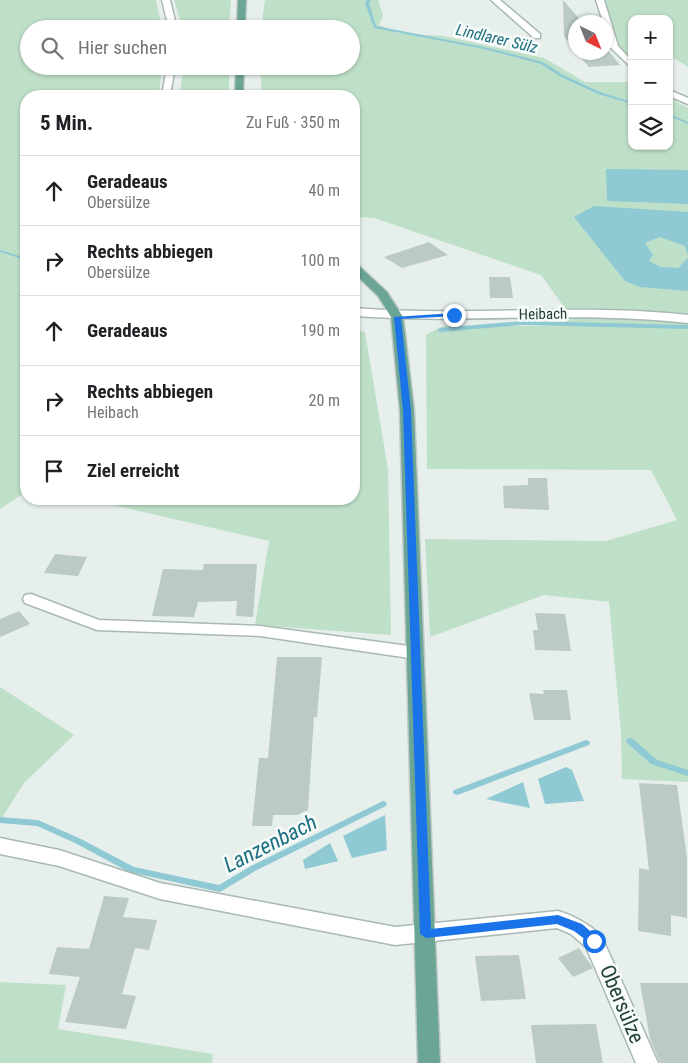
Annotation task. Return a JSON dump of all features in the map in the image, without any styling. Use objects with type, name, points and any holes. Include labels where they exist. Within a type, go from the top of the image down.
[{"type":"main road","points":[[241,20],[242,0]]},
{"type":"main road","points":[[239,90],[240,75]]},
{"type":"main road","points":[[360,273],[383,294],[397,317],[407,411],[429,1063]]},
{"type":"street","points":[[166,0],[171,20]]},
{"type":"street","points":[[495,0],[537,36]]},
{"type":"street","points":[[600,0],[614,46],[628,62]]},
{"type":"street","points":[[167,90],[170,75]]},
{"type":"street","points":[[673,95],[688,101]]},
{"type":"street","name":"Heibach","points":[[360,313],[397,317],[593,313],[688,319]]},
{"type":"street","points":[[31,599],[96,625],[260,631],[416,645]]},
{"type":"street","name":"Obersülze","points":[[0,846],[59,858],[160,891],[395,936],[558,919],[578,928],[594,941],[647,1063]]},
{"type":"green space","points":[[0,0],[156,0],[160,20],[20,20],[20,75],[161,75],[160,90],[20,90],[20,496],[0,509]]},
{"type":"green space","points":[[174,0],[231,0],[230,20],[180,20]]},
{"type":"green space","points":[[265,0],[378,0],[383,15],[379,25],[397,33],[444,36],[544,58],[585,82],[628,82],[628,150],[673,150],[673,100],[688,108],[688,782],[622,779],[621,733],[609,602],[544,595],[430,637],[425,539],[606,541],[677,520],[651,470],[427,469],[426,335],[443,326],[566,326],[564,307],[541,275],[374,218],[360,217],[360,90],[262,90],[261,75],[360,75],[360,20],[262,20]]},
{"type":"green space","points":[[604,0],[688,0],[688,67],[673,58],[673,15],[628,15],[628,56],[622,56],[613,28],[613,15],[609,15]]},
{"type":"green space","points":[[182,75],[229,75],[229,90],[181,90]]},
{"type":"green space","points":[[360,331],[365,332],[388,469],[391,635],[255,625],[269,541],[113,505],[360,505]]},
{"type":"green space","points":[[0,687],[74,735],[24,783],[0,821]]},
{"type":"green space","points":[[0,982],[66,985],[58,1029],[213,1054],[212,1063],[0,1063]]},
{"type":"water","points":[[606,169],[688,170],[688,204],[607,201]]},
{"type":"water","points":[[594,206],[688,212],[688,255],[685,246],[660,237],[645,243],[653,255],[649,261],[661,267],[678,268],[688,258],[688,291],[640,287],[625,281],[574,217]]},
{"type":"water","points":[[566,767],[572,770],[584,801],[545,804],[538,779]]},
{"type":"water","points":[[523,782],[530,808],[486,799]]},
{"type":"water","points":[[385,815],[387,850],[352,858],[343,836]]},
{"type":"water","points":[[330,843],[338,861],[305,869],[303,860]]},
{"type":"building","points":[[563,0],[576,15],[568,15],[568,41],[564,36]]},
{"type":"building","points":[[613,56],[620,65],[589,67],[583,60],[613,60]]},
{"type":"building","points":[[429,242],[448,255],[402,268],[384,257]]},
{"type":"building","points":[[489,277],[510,277],[513,298],[490,298]]},
{"type":"building","points":[[528,478],[547,478],[549,510],[504,508],[503,486],[528,485]]},
{"type":"building","points":[[55,554],[87,557],[78,576],[44,573]]},
{"type":"building","points":[[204,564],[257,564],[253,617],[236,616],[237,601],[198,602],[194,617],[152,616],[163,569],[203,570]]},
{"type":"building","points":[[19,611],[30,624],[0,637],[0,619]]},
{"type":"building","points":[[535,613],[565,614],[571,651],[535,650],[533,630],[538,630]]},
{"type":"building","points":[[277,657],[322,657],[317,717],[314,717],[308,810],[297,815],[273,815],[272,826],[252,826],[259,758],[268,758]]},
{"type":"building","points":[[543,690],[567,690],[571,720],[534,720],[529,693],[544,694]]},
{"type":"building","points":[[639,783],[677,785],[687,858],[687,918],[671,915],[671,936],[638,931],[639,868],[649,870]]},
{"type":"building","points":[[104,896],[129,898],[123,917],[157,920],[149,950],[135,948],[122,994],[136,996],[126,1029],[65,1022],[80,977],[49,974],[57,947],[89,949]]},
{"type":"building","points":[[579,948],[593,968],[573,977],[558,958]]},
{"type":"building","points":[[519,955],[526,999],[481,1001],[475,956]]},
{"type":"building","points":[[640,983],[688,983],[688,1063],[660,1063],[650,1039]]},
{"type":"building","points":[[596,1024],[603,1063],[536,1063],[531,1025]]},
{"type":"waterway","name":"Lindlarer Sülz","points":[[369,0],[367,3],[375,27],[484,48],[542,63],[562,76],[599,93],[628,102]]},
{"type":"waterway","name":"Lindlarer Sülz","points":[[673,117],[688,123]]},
{"type":"waterway","points":[[0,251],[20,257]]},
{"type":"waterway","points":[[440,330],[523,323],[688,327]]},
{"type":"waterway","name":"Lanzenbach","points":[[630,741],[654,762],[688,773]]},
{"type":"waterway","name":"Lanzenbach","points":[[457,792],[586,743]]},
{"type":"waterway","name":"Lanzenbach","points":[[0,820],[38,823],[78,841],[132,870],[220,889],[254,868],[383,804]]},
{"type":"route","points":[[454,315],[397,317],[407,411],[412,511],[426,934],[558,919],[578,928],[594,941]]}]
